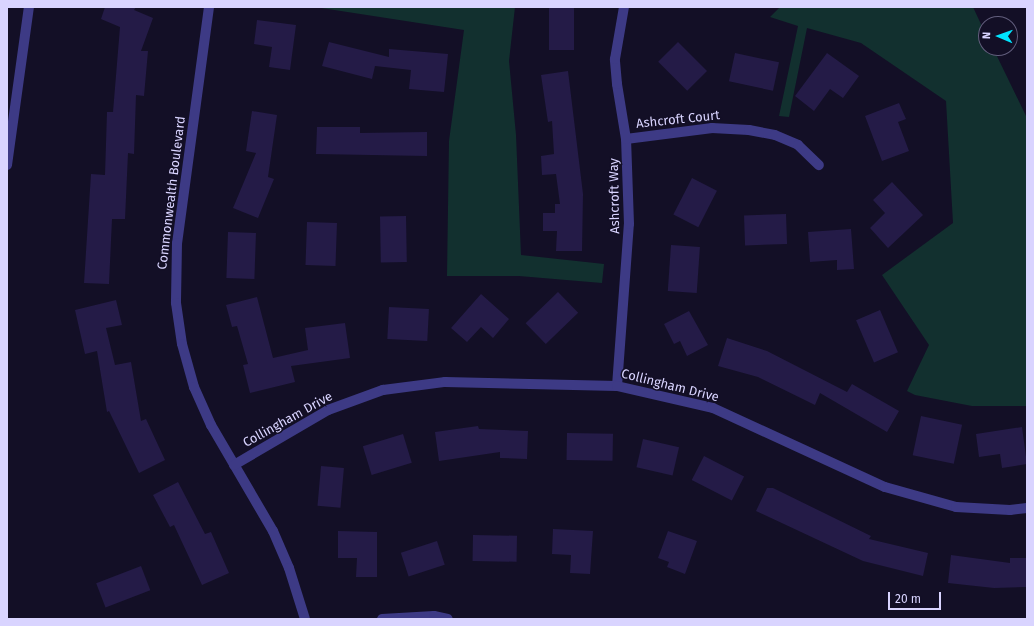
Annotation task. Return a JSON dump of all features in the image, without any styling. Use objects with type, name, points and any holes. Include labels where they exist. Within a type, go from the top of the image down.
[{"type":"street","points":[[7,165],[29,7]]},
{"type":"street","name":"Commonwealth Boulevard","points":[[209,7],[176,243],[176,303],[182,344],[194,387],[210,424],[273,531],[289,568],[306,619]]},
{"type":"street","name":"Ashcroft Way","points":[[617,386],[629,224],[626,139],[617,84],[615,59],[624,7]]},
{"type":"street","name":"Ashcroft Court","points":[[626,139],[712,128],[749,130],[775,135],[798,145],[819,165]]},
{"type":"street","name":"Collingham Drive","points":[[234,465],[328,410],[383,390],[444,382],[617,386],[713,408],[885,487],[956,507],[1010,510],[1027,508]]},
{"type":"street","points":[[382,619],[434,616],[448,619]]},
{"type":"green space","points":[[315,7],[515,7],[509,61],[516,135],[521,255],[604,264],[602,283],[519,276],[447,276],[449,141],[464,30]]},
{"type":"green space","points":[[780,7],[973,7],[978,18],[978,56],[997,56],[1027,118],[1027,406],[972,406],[915,395],[907,391],[929,345],[882,275],[953,223],[946,101],[861,43],[807,28],[789,117],[779,116],[798,26],[770,17]]},
{"type":"building","points":[[105,7],[136,7],[134,10],[153,18],[141,51],[148,51],[144,96],[136,95],[134,154],[128,153],[125,219],[112,219],[109,284],[84,283],[91,174],[105,175],[107,112],[113,112],[120,27],[101,19]]},
{"type":"building","points":[[549,7],[574,7],[574,50],[549,50]]},
{"type":"building","points":[[257,20],[296,25],[290,70],[269,67],[272,47],[254,44]]},
{"type":"building","points":[[329,42],[389,57],[389,49],[448,54],[444,92],[409,89],[411,70],[375,66],[372,79],[322,66]]},
{"type":"building","points":[[678,42],[707,71],[687,91],[658,62]]},
{"type":"building","points":[[735,53],[779,62],[773,91],[729,81]]},
{"type":"building","points":[[827,53],[859,76],[843,98],[830,89],[814,111],[795,96]]},
{"type":"building","points":[[568,71],[583,194],[582,251],[556,251],[557,231],[543,231],[543,213],[555,213],[555,204],[560,204],[556,174],[542,175],[541,156],[554,154],[552,121],[548,122],[541,75]]},
{"type":"building","points":[[899,103],[906,119],[898,122],[909,151],[882,161],[865,116]]},
{"type":"building","points":[[252,111],[277,115],[268,177],[274,179],[258,218],[233,208],[256,153],[246,151]]},
{"type":"building","points":[[317,127],[360,127],[360,133],[427,132],[427,156],[316,154]]},
{"type":"building","points":[[692,178],[717,191],[698,227],[673,215]]},
{"type":"building","points":[[892,182],[923,215],[888,248],[870,228],[885,213],[873,200]]},
{"type":"building","points":[[786,214],[787,244],[745,245],[744,215]]},
{"type":"building","points":[[380,216],[406,216],[407,262],[381,262]]},
{"type":"building","points":[[307,222],[337,223],[335,266],[305,265]]},
{"type":"building","points":[[851,229],[854,269],[837,270],[837,260],[810,262],[808,232]]},
{"type":"building","points":[[228,232],[256,233],[254,279],[226,278]]},
{"type":"building","points":[[671,245],[700,247],[697,293],[668,291]]},
{"type":"building","points":[[558,292],[578,313],[546,344],[526,323]]},
{"type":"building","points":[[481,294],[509,319],[493,338],[481,327],[467,342],[451,328]]},
{"type":"building","points":[[257,297],[273,358],[308,350],[305,328],[345,323],[350,358],[291,366],[295,382],[250,393],[243,365],[248,364],[237,326],[232,327],[226,305]]},
{"type":"building","points":[[116,300],[122,325],[106,328],[115,365],[131,362],[141,421],[146,419],[165,460],[139,473],[109,411],[107,412],[97,351],[85,354],[75,310]]},
{"type":"building","points":[[389,307],[429,309],[427,341],[387,339]]},
{"type":"building","points":[[880,310],[898,352],[874,363],[856,320]]},
{"type":"building","points":[[689,311],[708,345],[687,356],[680,341],[674,344],[664,324]]},
{"type":"building","points":[[727,338],[767,351],[847,392],[852,384],[899,411],[887,432],[820,393],[815,405],[758,377],[718,366]]},
{"type":"building","points":[[921,416],[962,425],[954,464],[913,455]]},
{"type":"building","points":[[478,426],[479,429],[528,431],[527,459],[500,458],[500,452],[439,461],[435,432]]},
{"type":"building","points":[[1022,427],[1027,464],[1002,468],[1000,454],[979,457],[976,434]]},
{"type":"building","points":[[567,433],[613,434],[613,461],[567,460]]},
{"type":"building","points":[[403,434],[412,463],[372,475],[363,446]]},
{"type":"building","points":[[643,439],[679,447],[673,476],[636,467]]},
{"type":"building","points":[[704,456],[744,476],[732,500],[692,480]]},
{"type":"building","points":[[321,466],[344,468],[340,508],[318,506]]},
{"type":"building","points":[[178,482],[205,534],[211,532],[229,573],[202,585],[174,525],[170,527],[153,495]]},
{"type":"building","points":[[767,488],[773,488],[871,536],[869,539],[928,553],[923,576],[863,561],[756,511]]},
{"type":"building","points":[[553,529],[593,531],[590,574],[570,573],[571,555],[552,554]]},
{"type":"building","points":[[338,531],[377,532],[377,577],[356,577],[357,558],[338,558]]},
{"type":"building","points":[[668,531],[697,541],[685,574],[667,567],[669,562],[658,558]]},
{"type":"building","points":[[473,535],[517,536],[517,562],[473,561]]},
{"type":"building","points":[[437,541],[445,565],[409,577],[401,553]]},
{"type":"building","points":[[951,555],[1010,563],[1010,558],[1027,558],[1027,587],[994,588],[948,583]]},
{"type":"building","points":[[141,566],[150,590],[106,607],[96,583]]}]
